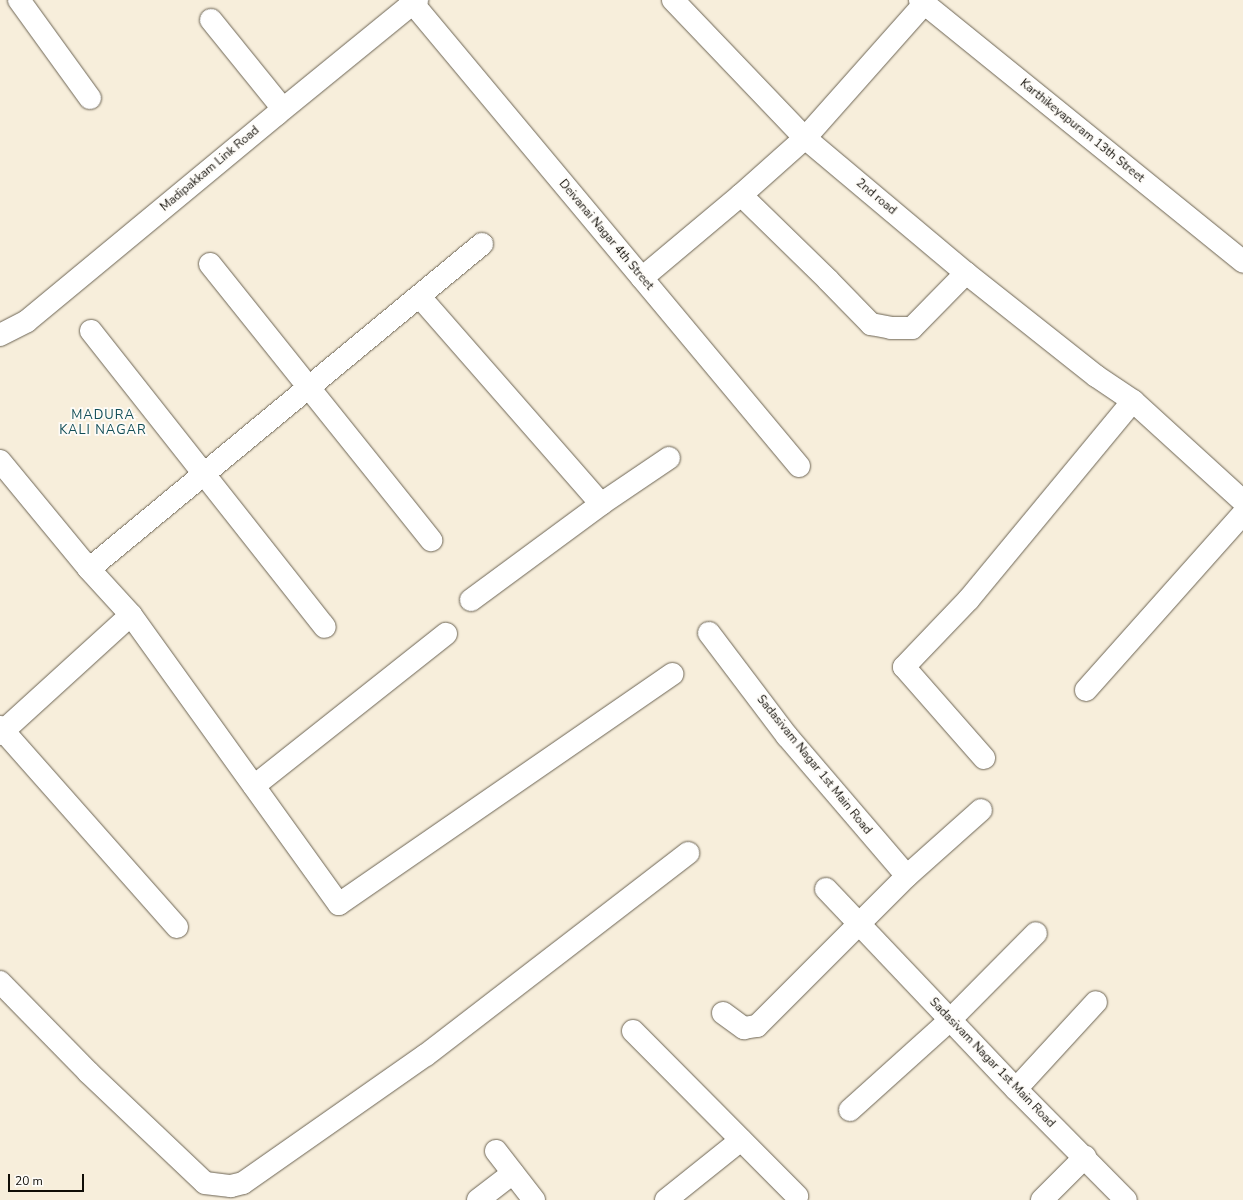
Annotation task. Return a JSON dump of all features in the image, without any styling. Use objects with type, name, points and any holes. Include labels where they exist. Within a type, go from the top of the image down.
[{"type":"street","points":[[19,0],[90,98]]},
{"type":"street","name":"2nd road","points":[[673,0],[805,138],[966,273],[1096,376],[1133,401],[1243,501]]},
{"type":"street","name":"Madipakkam Link Road","points":[[0,335],[27,321],[414,1]]},
{"type":"street","name":"Deivanai Nagar 4th Street","points":[[414,1],[799,466]]},
{"type":"street","points":[[642,278],[741,195],[805,138],[922,2]]},
{"type":"street","name":"Karthikeyapuram 13th Street","points":[[922,2],[1243,262]]},
{"type":"street","points":[[211,20],[283,109]]},
{"type":"street","points":[[741,195],[871,324],[892,328],[912,328],[966,273]]},
{"type":"street","points":[[89,569],[420,297],[482,244]]},
{"type":"street","points":[[210,264],[431,540]]},
{"type":"street","points":[[420,297],[601,504]]},
{"type":"street","points":[[91,331],[325,627]]},
{"type":"street","points":[[984,758],[904,667],[969,599],[1133,401]]},
{"type":"street","points":[[471,600],[601,504],[669,458]]},
{"type":"street","points":[[0,461],[89,569],[131,615],[339,904],[672,674]]},
{"type":"street","points":[[1086,690],[1243,514]]},
{"type":"street","points":[[131,615],[1,731],[177,927]]},
{"type":"street","name":"Sadasivam Nagar 1st Main Road","points":[[710,633],[787,736],[907,876]]},
{"type":"street","points":[[254,786],[446,634]]},
{"type":"street","points":[[723,1013],[744,1028],[757,1026],[860,925],[907,876],[981,810]]},
{"type":"street","points":[[0,982],[88,1072],[205,1183],[231,1186],[243,1183],[426,1055],[688,853]]},
{"type":"street","name":"Sadasivam Nagar 1st Main Road","points":[[826,889],[1016,1089],[1126,1200]]},
{"type":"street","points":[[850,1110],[950,1020],[1036,933]]},
{"type":"street","points":[[1016,1089],[1096,1002]]},
{"type":"street","points":[[633,1031],[797,1196]]},
{"type":"street","points":[[666,1200],[741,1140]]},
{"type":"street","points":[[496,1151],[534,1200]]},
{"type":"street","points":[[1042,1200],[1084,1157]]},
{"type":"street","points":[[478,1200],[513,1173]]},
{"type":"district","name":"MADURA KALI NAGAR","points":[[103,424]]}]
